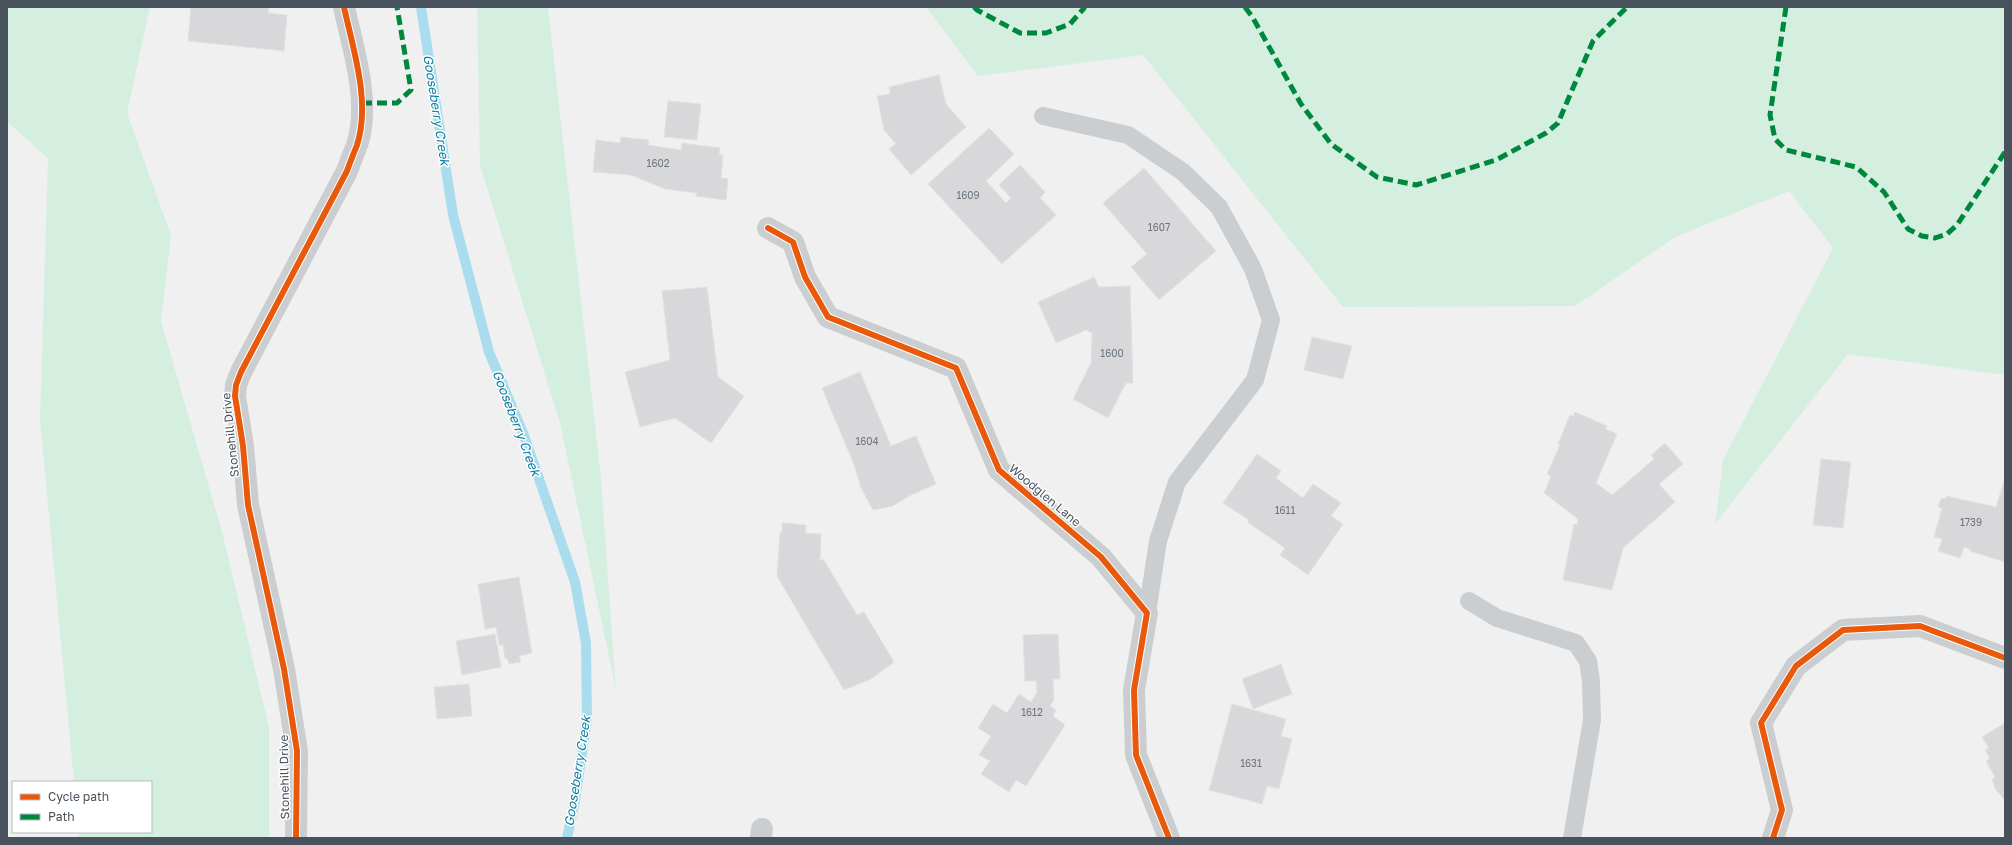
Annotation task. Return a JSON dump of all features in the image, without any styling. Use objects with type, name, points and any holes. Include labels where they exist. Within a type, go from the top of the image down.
[{"type":"street","name":"Stonehill Drive","points":[[296,838],[297,751],[284,669],[248,505],[236,385],[241,372],[347,171],[358,144],[362,103],[344,7]]},
{"type":"street","name":"Woodglen Lane","points":[[768,228],[793,242],[805,277],[828,317],[956,368],[999,470],[1101,557],[1147,613]]},
{"type":"street","points":[[1147,613],[1134,690],[1136,755],[1169,838]]},
{"type":"street","points":[[1774,838],[1782,810],[1761,723],[1796,666],[1843,630],[1920,626],[2005,658]]},
{"type":"lane","points":[[1043,116],[1128,135],[1183,172],[1219,207],[1253,269],[1271,320],[1254,380],[1177,482],[1158,541],[1147,613]]},
{"type":"lane","points":[[1469,601],[1497,618],[1576,643],[1588,661],[1591,681],[1592,720],[1572,838]]},
{"type":"green space","points":[[7,7],[150,7],[127,113],[171,235],[161,321],[222,532],[269,727],[269,838],[79,838],[79,833],[152,833],[152,781],[74,781],[40,420],[48,158],[7,122]]},
{"type":"green space","points":[[477,7],[548,7],[601,478],[616,690],[560,423],[480,165]]},
{"type":"green space","points":[[926,7],[2005,7],[2005,375],[1848,354],[1715,524],[1723,460],[1833,248],[1789,191],[1675,237],[1575,306],[1343,307],[1143,55],[978,76]]},
{"type":"building","points":[[191,7],[269,7],[268,13],[287,15],[284,51],[188,41]]},
{"type":"building","points":[[939,75],[946,104],[966,127],[911,175],[889,149],[896,144],[884,130],[877,96],[890,94],[889,87]]},
{"type":"building","points":[[668,101],[701,104],[697,140],[664,137]]},
{"type":"building","points":[[989,128],[1014,154],[986,181],[1006,203],[1011,198],[999,185],[1020,165],[1045,192],[1040,198],[1056,215],[1002,264],[928,184]]},
{"type":"building","points":[[621,137],[649,140],[648,145],[681,150],[682,143],[720,148],[719,154],[723,155],[721,178],[728,179],[726,200],[696,196],[697,193],[665,189],[631,175],[593,172],[596,140],[620,143]]},
{"type":"building","points":[[1144,168],[1216,251],[1159,300],[1131,267],[1147,254],[1103,203]]},
{"type":"building","points":[[1094,277],[1099,287],[1130,286],[1133,383],[1126,383],[1108,418],[1073,399],[1091,363],[1092,333],[1086,330],[1056,343],[1038,302]]},
{"type":"building","points":[[707,287],[718,377],[744,396],[711,443],[675,418],[640,427],[625,372],[670,360],[662,291]]},
{"type":"building","points":[[1312,337],[1352,346],[1343,379],[1304,370]]},
{"type":"building","points":[[860,372],[891,446],[916,436],[936,484],[909,496],[893,506],[873,510],[861,488],[855,467],[822,388]]},
{"type":"building","points":[[1575,412],[1607,426],[1605,429],[1617,434],[1596,483],[1612,495],[1654,459],[1651,455],[1665,443],[1683,464],[1659,484],[1675,502],[1623,548],[1612,590],[1563,580],[1574,524],[1577,525],[1578,519],[1544,493],[1551,476],[1547,474],[1560,445],[1558,444],[1570,415],[1573,416]]},
{"type":"building","points":[[1257,454],[1281,471],[1276,478],[1303,498],[1313,484],[1341,503],[1331,516],[1343,524],[1308,575],[1280,555],[1285,548],[1247,522],[1249,520],[1223,503]]},
{"type":"building","points":[[1821,459],[1851,462],[1843,528],[1813,525]]},
{"type":"building","points":[[2005,478],[2005,562],[1970,551],[1970,549],[1964,547],[1960,558],[1938,551],[1942,539],[1934,537],[1942,508],[1938,507],[1941,498],[1945,499],[1946,496],[1996,507]]},
{"type":"building","points":[[782,523],[806,525],[805,533],[821,534],[820,561],[823,559],[857,615],[864,612],[894,662],[871,679],[844,690],[777,576]]},
{"type":"building","points":[[519,577],[532,653],[519,656],[521,662],[509,664],[507,658],[505,659],[503,645],[499,645],[496,627],[485,629],[478,584]]},
{"type":"building","points":[[495,634],[501,667],[462,675],[456,641]]},
{"type":"building","points":[[1058,634],[1060,679],[1053,679],[1054,700],[1050,706],[1056,710],[1053,716],[1065,725],[1026,786],[1016,780],[1009,792],[981,774],[990,761],[979,755],[991,736],[978,728],[993,704],[1007,713],[1019,694],[1031,702],[1037,692],[1036,681],[1025,681],[1023,635]]},
{"type":"building","points":[[1281,664],[1292,694],[1253,709],[1242,679]]},
{"type":"building","points":[[469,684],[472,716],[437,719],[434,687]]},
{"type":"building","points":[[1232,704],[1286,719],[1281,736],[1292,739],[1279,789],[1267,786],[1262,804],[1209,790]]},
{"type":"building","points":[[2005,723],[2005,800],[1996,790],[1992,779],[1995,777],[1986,761],[1990,758],[1985,750],[1989,748],[1982,737]]},
{"type":"waterway","name":"Gooseberry Creek","points":[[421,7],[453,215],[489,352],[523,433],[575,582],[586,643],[587,719],[575,800],[567,838]]},
{"type":"marked path","points":[[362,103],[397,103],[411,90],[397,7]]},
{"type":"marked path","points":[[974,7],[1020,33],[1046,33],[1070,24],[1085,7]]},
{"type":"marked path","points":[[1245,7],[1253,18],[1301,104],[1331,144],[1377,177],[1416,185],[1496,160],[1546,133],[1558,123],[1593,41],[1627,7]]},
{"type":"marked path","points":[[1786,7],[1770,115],[1775,139],[1786,150],[1856,167],[1884,192],[1908,229],[1922,236],[1935,238],[1947,234],[1957,225],[2005,152]]},
{"type":"cycle path","points":[[296,838],[297,751],[284,669],[248,505],[243,446],[235,396],[236,385],[241,372],[347,171],[357,145],[361,128],[361,94],[356,58],[344,7]]},
{"type":"cycle path","points":[[768,228],[793,242],[805,277],[828,317],[956,368],[999,470],[1101,557],[1147,613],[1134,690],[1136,755],[1169,838]]},
{"type":"cycle path","points":[[1773,838],[1782,810],[1761,723],[1796,666],[1843,630],[1920,626],[2005,658]]}]
